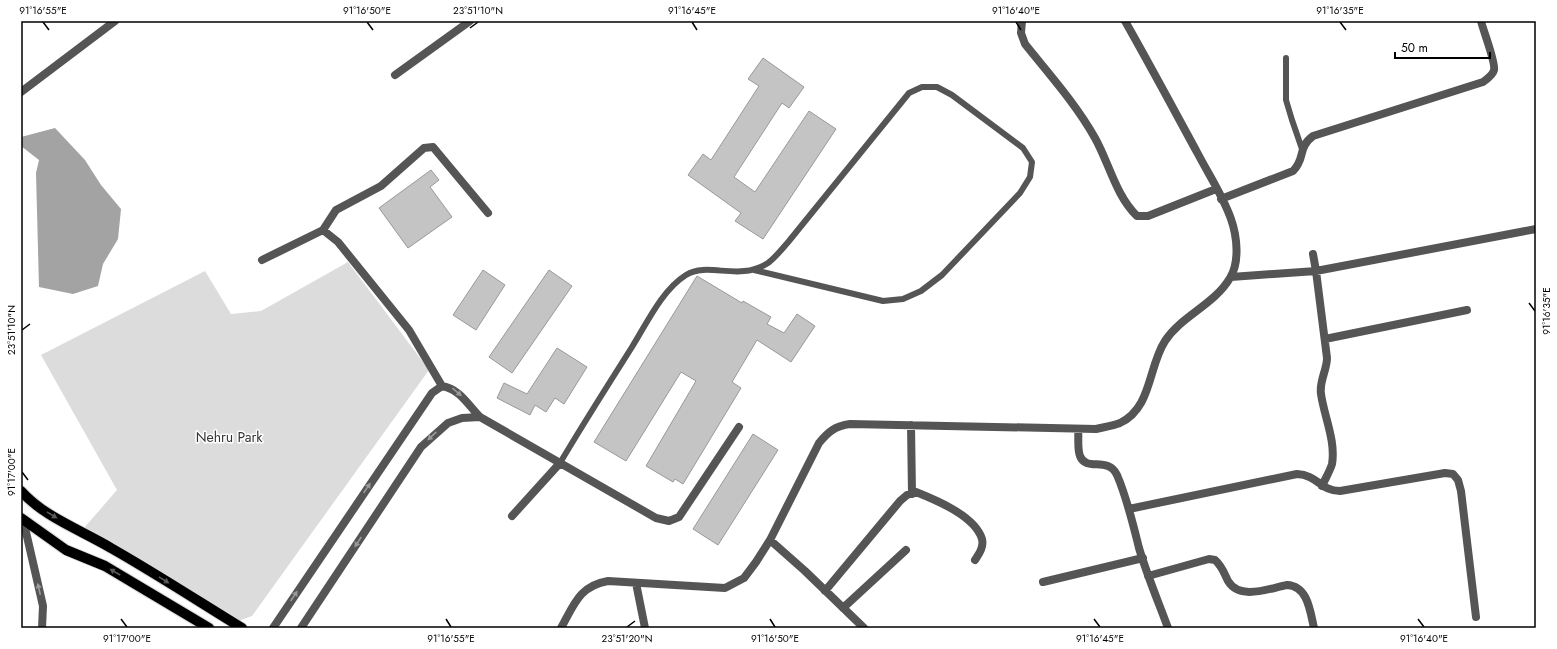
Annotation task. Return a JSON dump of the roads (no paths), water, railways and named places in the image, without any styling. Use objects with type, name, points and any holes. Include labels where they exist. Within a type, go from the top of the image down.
[{"type":"main road","points":[[21,491],[29,500],[54,517],[111,548],[242,628]]},
{"type":"main road","points":[[22,518],[66,550],[105,566],[209,628]]},
{"type":"street","points":[[21,92],[115,21]]},
{"type":"street","points":[[395,75],[470,21]]},
{"type":"street","points":[[1022,21],[1021,33],[1025,44],[1084,119],[1105,156],[1124,199],[1137,216],[1148,216],[1216,189]]},
{"type":"street","points":[[561,628],[583,591],[595,583],[608,581],[725,588],[744,578],[770,540],[818,443],[826,433],[838,426],[850,424],[1096,429],[1119,423],[1131,416],[1140,406],[1158,354],[1166,340],[1175,329],[1221,291],[1231,277],[1236,259],[1236,239],[1231,219],[1216,189],[1126,21]]},
{"type":"street","points":[[1221,199],[1293,171],[1299,165],[1302,148],[1305,142],[1319,134],[1483,82],[1490,77],[1494,70],[1481,21]]},
{"type":"street","points":[[262,260],[323,230],[336,210],[381,186],[424,148],[433,147],[488,213]]},
{"type":"street","points":[[1231,277],[1316,271],[1536,229]]},
{"type":"street","points":[[323,230],[338,242],[409,330],[442,386],[451,388],[462,396],[480,417],[656,518],[669,521],[679,517],[739,426]]},
{"type":"street","points":[[1313,254],[1325,339],[1327,367],[1321,383],[1321,393],[1332,442],[1333,456],[1332,466],[1322,486]]},
{"type":"street","points":[[1325,339],[1467,310]]},
{"type":"street","points":[[273,628],[432,393],[442,386]]},
{"type":"street","points":[[301,628],[421,447],[448,423],[462,418],[480,417]]},
{"type":"street","points":[[911,425],[912,494]]},
{"type":"street","points":[[1078,429],[1080,456],[1084,462],[1105,465],[1112,468],[1117,474],[1129,509],[1142,558],[1168,628]]},
{"type":"street","points":[[512,516],[560,463]]},
{"type":"street","points":[[1129,509],[1297,474],[1307,474],[1331,491],[1340,491],[1445,473],[1453,474],[1458,480],[1461,491],[1476,617]]},
{"type":"street","points":[[825,590],[900,501],[907,495],[916,492],[942,503],[968,520],[982,539],[980,552],[975,560]]},
{"type":"street","points":[[22,518],[43,606],[42,628]]},
{"type":"street","points":[[770,540],[864,628]]},
{"type":"street","points":[[843,608],[906,550]]},
{"type":"street","points":[[1044,582],[1142,558]]},
{"type":"street","points":[[1148,576],[1208,559],[1215,560],[1223,568],[1229,583],[1236,590],[1243,593],[1287,585],[1294,585],[1300,589],[1308,603],[1314,628]]},
{"type":"street","points":[[636,583],[645,628]]},
{"type":"lane","points":[[1286,58],[1286,100],[1302,148]]},
{"type":"lane","points":[[560,463],[657,308],[676,282],[688,274],[703,269],[736,273],[754,270],[769,262],[789,241],[909,93],[922,87],[937,87],[952,95],[1023,148],[1032,162],[1030,177],[1014,199],[942,275],[921,291],[903,299],[883,301],[754,270]]},
{"type":"park label","name":"Nehru Park","points":[[229,437]]}]
